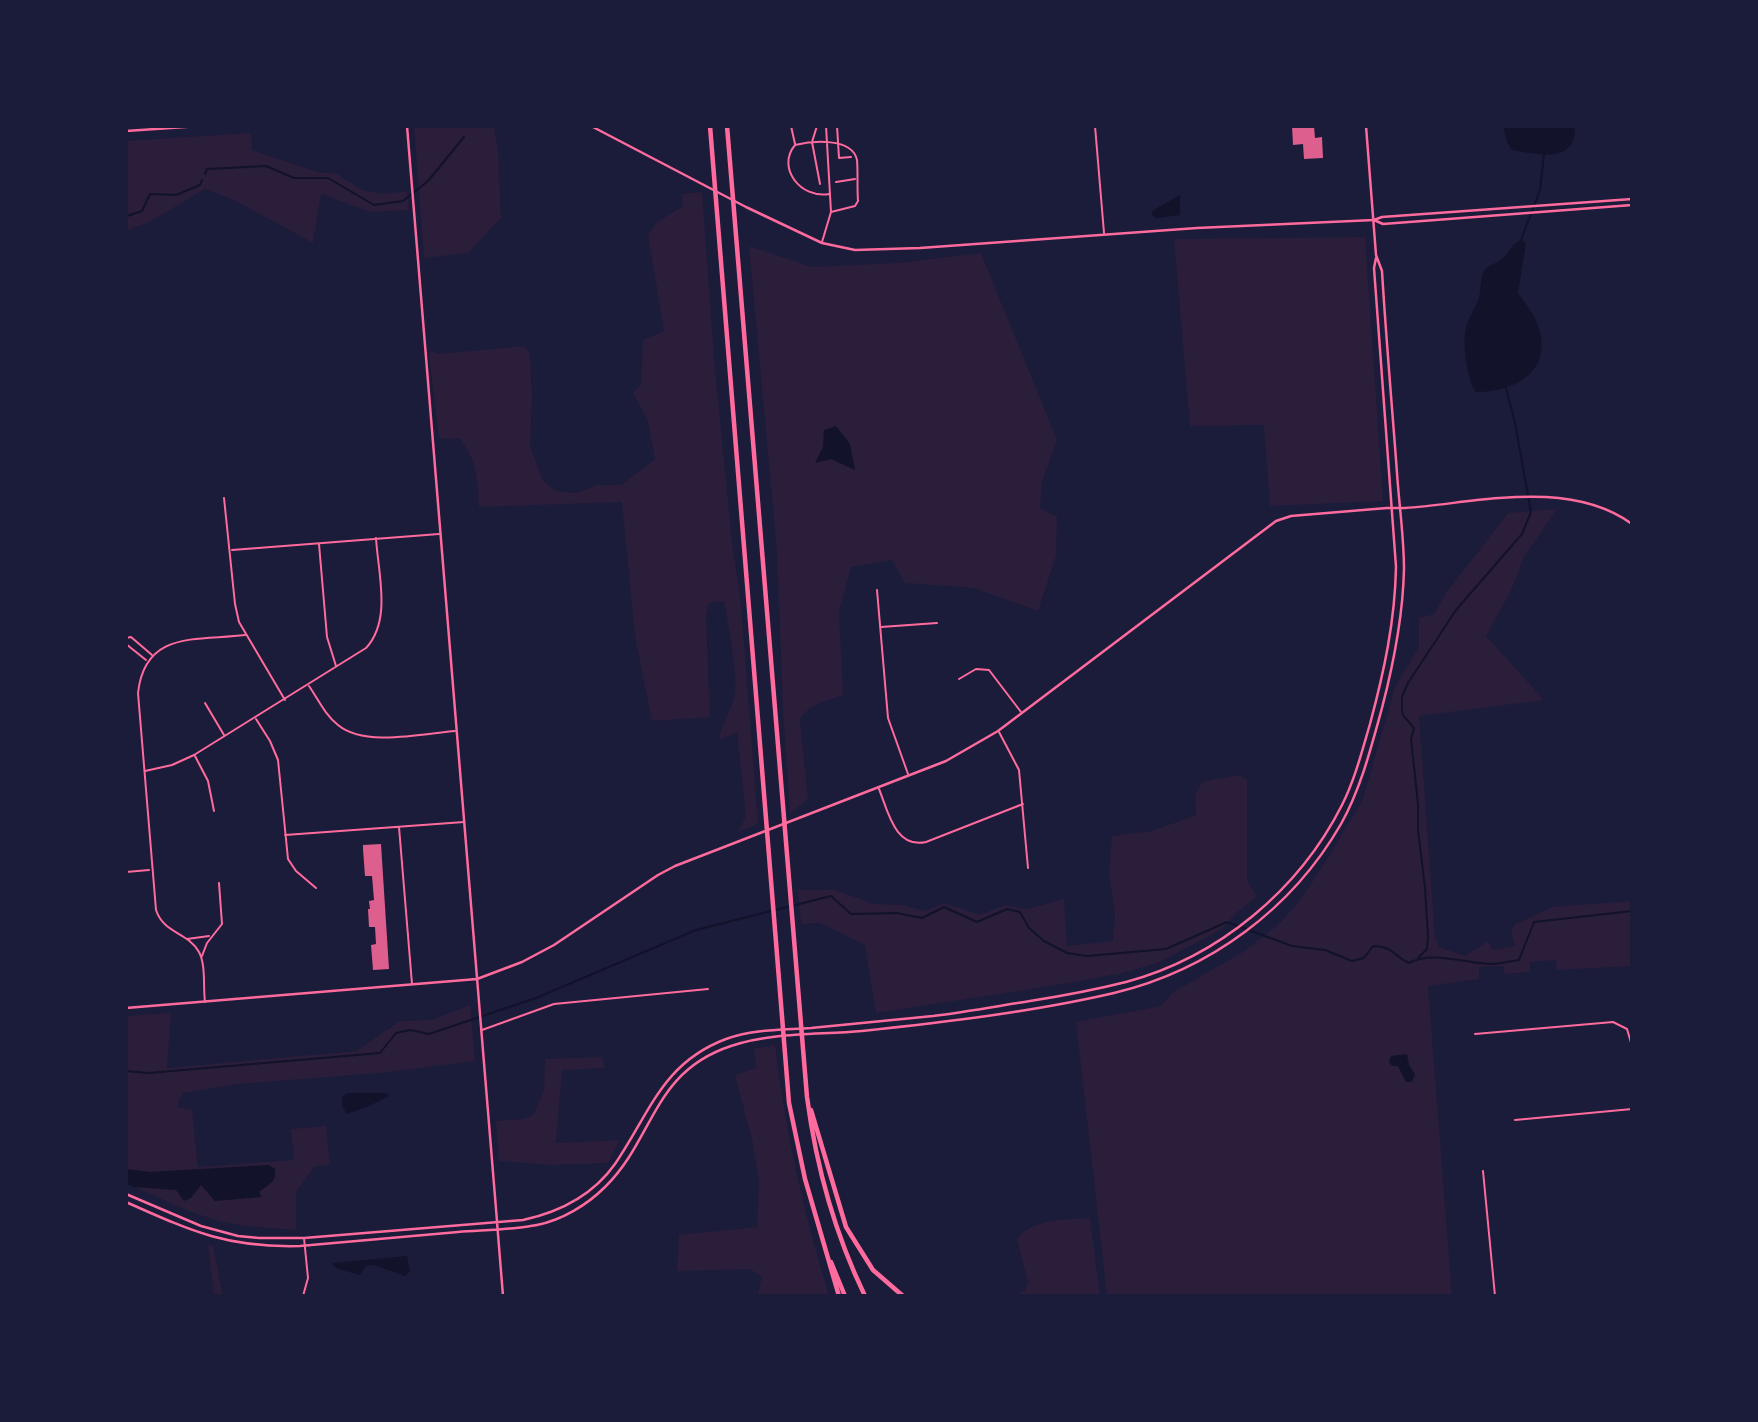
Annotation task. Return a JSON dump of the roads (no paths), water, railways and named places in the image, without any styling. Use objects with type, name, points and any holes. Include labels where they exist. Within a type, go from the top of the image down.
[{"type":"highway","points":[[710,126],[789,1103],[797,1143],[839,1296]]},
{"type":"highway","points":[[727,126],[782,812],[810,1123],[828,1200],[865,1296]]},
{"type":"highway","points":[[807,1097],[846,1227],[873,1270],[902,1296]]},
{"type":"highway","points":[[821,1234],[845,1296]]},
{"type":"main road","points":[[126,131],[200,126]]},
{"type":"main road","points":[[407,126],[503,1296]]},
{"type":"main road","points":[[590,126],[822,243],[873,251],[1197,228],[1374,220],[1382,217],[1632,199]]},
{"type":"main road","points":[[126,1202],[182,1227],[225,1241],[265,1247],[305,1246],[539,1225],[577,1209],[620,1170],[665,1094],[680,1076],[708,1055],[732,1045],[757,1040],[968,1018],[1114,992],[1177,972],[1237,939],[1264,918],[1288,896],[1341,823],[1367,763],[1395,657],[1401,616],[1404,566],[1382,271],[1377,255],[1366,126]]},
{"type":"main road","points":[[1374,220],[1383,224],[1632,205]]},
{"type":"main road","points":[[126,1194],[218,1231],[259,1238],[304,1238],[523,1220],[558,1210],[592,1189],[615,1164],[664,1083],[692,1057],[729,1038],[755,1032],[936,1016],[1127,982],[1165,969],[1228,935],[1256,914],[1293,878],[1328,831],[1344,802],[1361,756],[1381,684],[1394,618],[1396,567],[1374,268],[1377,255]]},
{"type":"main road","points":[[1381,358],[1388,358]]},
{"type":"main road","points":[[126,1008],[477,979],[522,962],[554,945],[658,875],[676,866],[962,754],[998,731],[1276,521],[1291,516],[1539,497],[1592,504],[1614,512],[1632,524]]},
{"type":"street","points":[[791,126],[796,145]]},
{"type":"street","points":[[817,126],[812,142],[820,184]]},
{"type":"street","points":[[822,243],[831,212],[825,126]]},
{"type":"street","points":[[837,126],[839,158],[851,157]]},
{"type":"street","points":[[1094,126],[1104,235]]},
{"type":"street","points":[[829,194],[816,195],[804,191],[796,184],[790,159],[792,149],[796,145],[827,142],[853,152],[857,161],[858,201],[855,206],[831,212]]},
{"type":"street","points":[[836,182],[856,179]]},
{"type":"street","points":[[224,498],[235,604],[245,635],[285,700]]},
{"type":"street","points":[[231,550],[440,534]]},
{"type":"street","points":[[144,771],[172,765],[194,755],[366,648],[379,628],[381,607],[376,538]]},
{"type":"street","points":[[319,543],[327,637],[337,668]]},
{"type":"street","points":[[877,590],[888,718],[909,775]]},
{"type":"street","points":[[880,627],[937,623]]},
{"type":"street","points":[[202,961],[198,951],[166,926],[157,914],[138,693],[146,661],[164,647],[184,640],[245,635]]},
{"type":"street","points":[[126,638],[131,637],[152,655]]},
{"type":"street","points":[[126,644],[146,661]]},
{"type":"street","points":[[959,679],[976,669],[989,670],[1022,713]]},
{"type":"street","points":[[309,685],[332,720],[354,735],[380,737],[456,731]]},
{"type":"street","points":[[205,704],[225,737]]},
{"type":"street","points":[[256,718],[278,760],[286,853],[291,865],[316,888]]},
{"type":"street","points":[[998,731],[1018,765],[1028,868]]},
{"type":"street","points":[[194,755],[206,777],[214,811]]},
{"type":"street","points":[[879,788],[899,834],[907,841],[916,843],[926,842],[1023,804]]},
{"type":"street","points":[[284,835],[464,822]]},
{"type":"street","points":[[399,825],[412,985]]},
{"type":"street","points":[[126,872],[152,870]]},
{"type":"street","points":[[205,1002],[203,949],[222,921],[219,883]]},
{"type":"street","points":[[186,939],[211,936]]},
{"type":"street","points":[[481,1031],[554,1004],[708,989]]},
{"type":"street","points":[[1475,1034],[1613,1022],[1627,1028],[1632,1046]]},
{"type":"street","points":[[1515,1120],[1632,1109]]},
{"type":"street","points":[[1483,1171],[1494,1296]]},
{"type":"street","points":[[303,1296],[308,1278],[304,1238]]},
{"type":"waterway","points":[[205,174],[207,169],[266,166],[294,178],[328,178],[374,205],[403,201],[428,181],[464,137]]},
{"type":"waterway","points":[[1521,240],[1540,190],[1544,154]]},
{"type":"waterway","points":[[126,214],[127,216],[142,211],[150,194],[176,195],[200,185],[202,180]]},
{"type":"waterway","points":[[1418,958],[1427,949],[1425,888],[1411,739],[1414,728],[1403,715],[1402,697],[1408,683],[1456,610],[1522,534],[1531,512],[1506,388]]},
{"type":"waterway","points":[[126,1071],[149,1073],[380,1053],[396,1033],[410,1030],[429,1034],[536,998],[696,930],[831,896],[851,914],[897,913],[922,918],[944,907],[977,922],[1007,909],[1020,912],[1029,928],[1044,941],[1067,953],[1087,956],[1166,949],[1227,922],[1292,946],[1325,950],[1352,961],[1364,958],[1373,946],[1390,950],[1409,963],[1428,958],[1492,964],[1519,960],[1534,922],[1632,911]]}]
